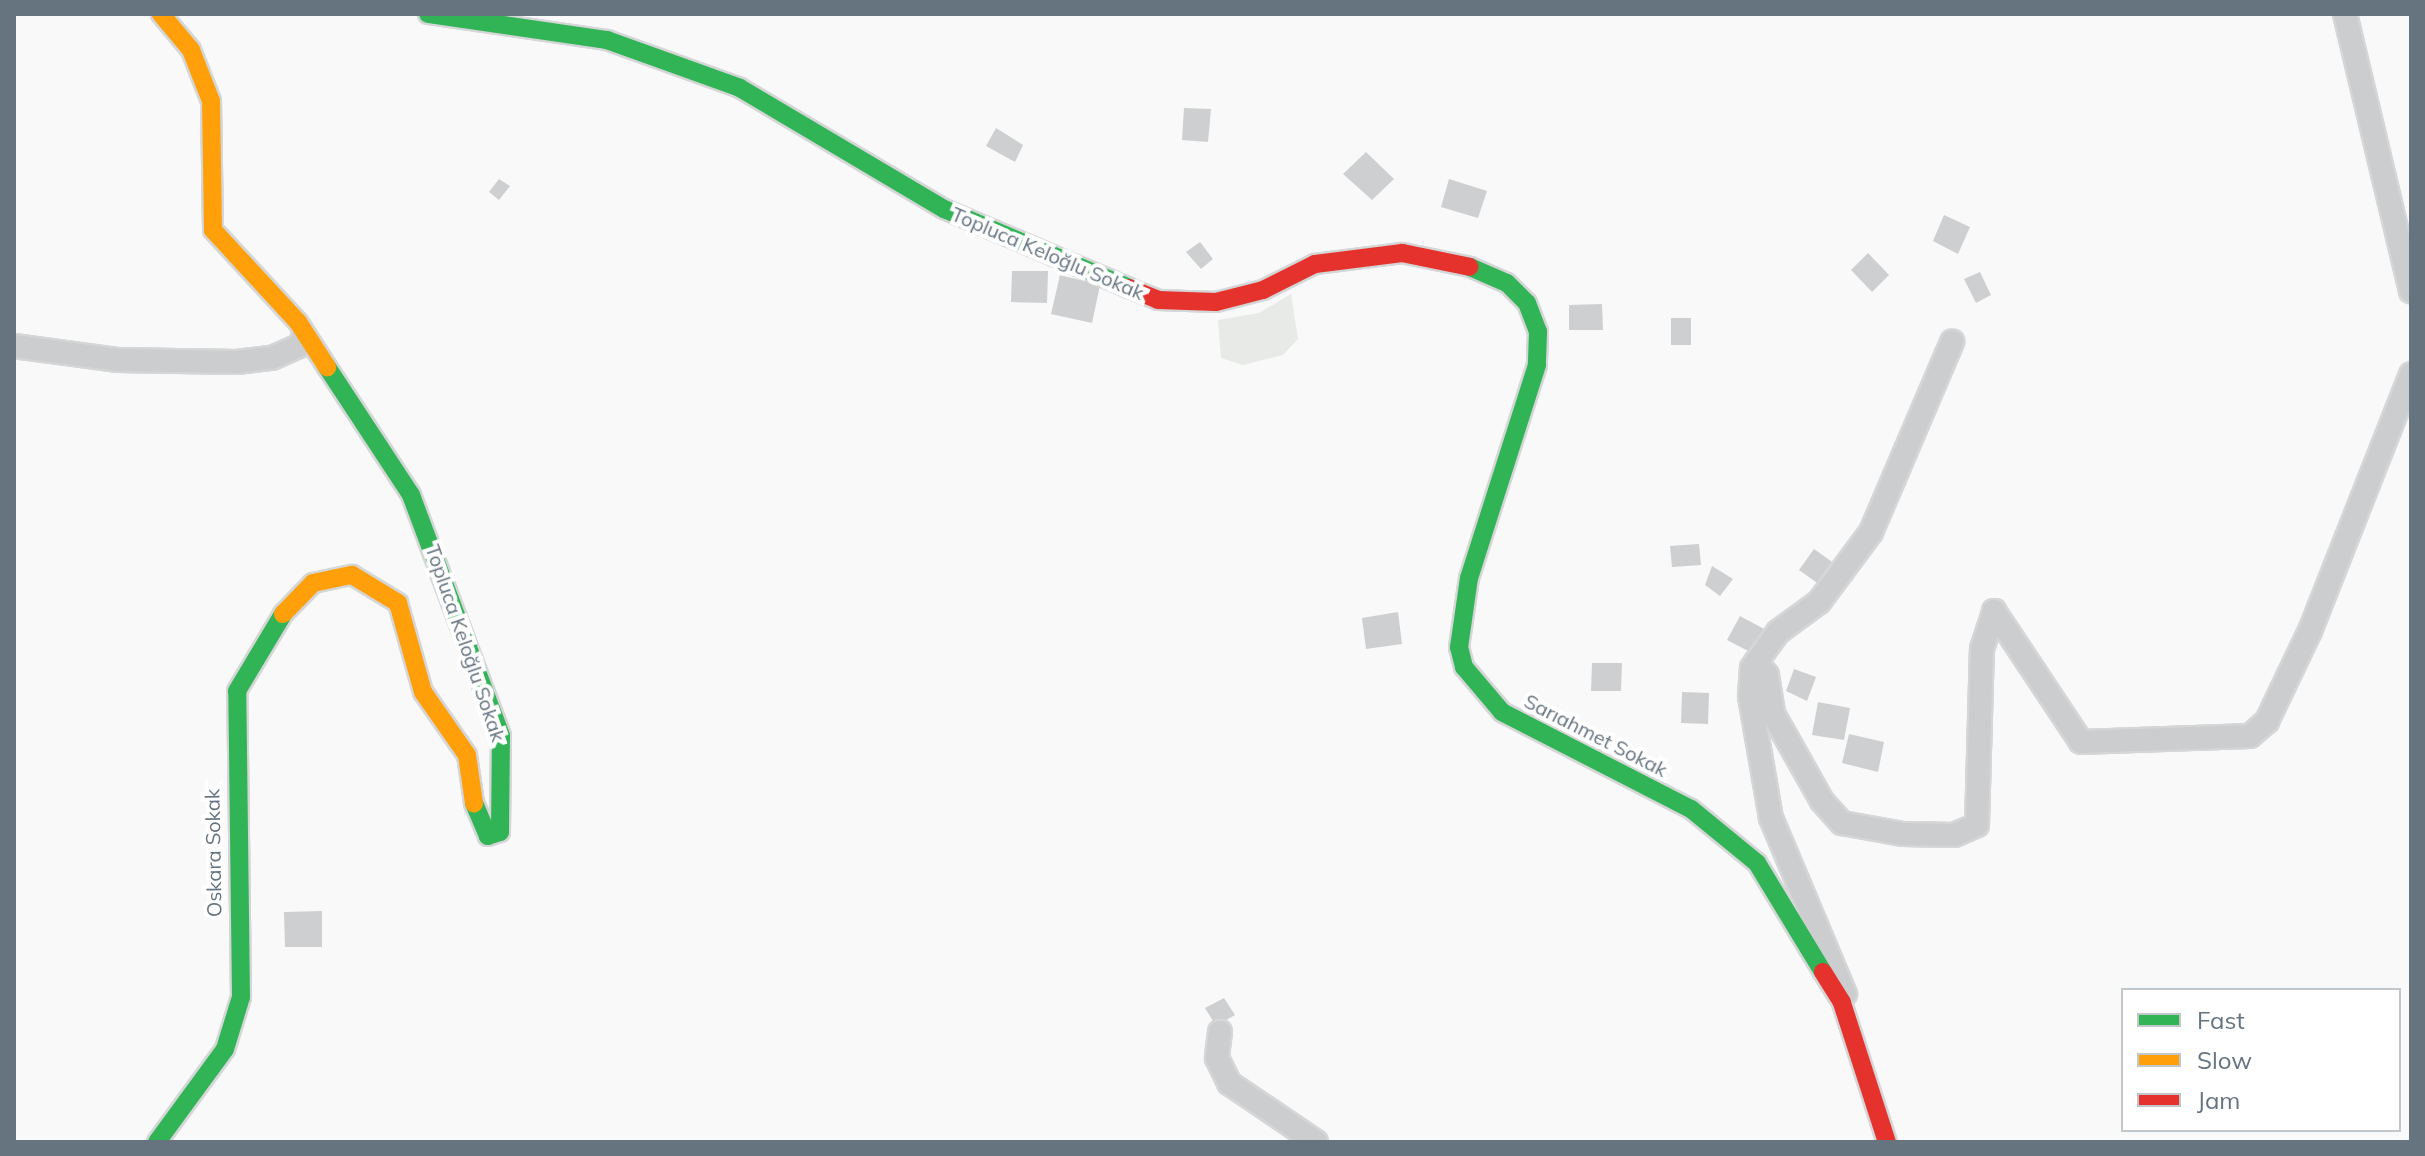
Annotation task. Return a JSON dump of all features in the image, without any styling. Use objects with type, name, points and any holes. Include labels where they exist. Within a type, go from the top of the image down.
[{"type":"street","name":"Topluca Keloğlu Sokak","points":[[161,14],[191,50],[211,101],[207,194],[213,230],[303,337],[411,495],[431,538],[501,736],[500,832],[488,836],[476,820],[467,755],[423,692],[398,603],[370,582],[331,576]]},
{"type":"street","name":"Topluca Keloğlu Sokak","points":[[428,14],[607,40],[740,88],[944,209],[1158,300],[1216,302],[1263,290],[1315,264],[1402,253],[1473,266],[1507,283],[1533,318]]},
{"type":"street","points":[[2345,14],[2411,291]]},
{"type":"street","name":"Sarıahmet Sokak","points":[[1533,318],[1537,365],[1469,578],[1459,647],[1464,667],[1502,712],[1691,809],[1741,845],[1776,884],[1842,1003],[1887,1142]]},
{"type":"street","points":[[14,346],[117,360],[237,362],[272,358],[301,345],[303,337]]},
{"type":"street","points":[[1842,1003],[1843,977],[1771,818],[1750,696],[1756,662],[1778,632],[1819,602],[1871,532],[1952,342]]},
{"type":"street","points":[[1756,662],[1767,675],[1773,714],[1822,801],[1842,823],[1903,834],[1954,835],[1977,825],[1982,649],[1994,611],[2081,742],[2250,736],[2267,721],[2310,631],[2411,374]]},
{"type":"street","name":"Oskara Sokak","points":[[157,1142],[225,1049],[241,997],[237,691],[268,630],[313,583],[331,576]]},
{"type":"street","points":[[1220,1032],[1219,1071],[1229,1083],[1316,1142]]},
{"type":"shaded area","points":[[1291,294],[1298,339],[1283,355],[1243,365],[1221,358],[1218,320],[1259,313]]},
{"type":"building","points":[[1184,108],[1211,109],[1208,142],[1182,140]]},
{"type":"building","points":[[996,128],[1023,145],[1015,162],[986,146]]},
{"type":"building","points":[[1366,152],[1394,179],[1372,200],[1343,174]]},
{"type":"building","points":[[499,179],[510,186],[499,200],[489,192]]},
{"type":"building","points":[[1449,179],[1487,191],[1478,218],[1441,207]]},
{"type":"building","points":[[1944,215],[1970,227],[1958,254],[1933,241]]},
{"type":"building","points":[[1200,242],[1213,259],[1201,269],[1186,252]]},
{"type":"building","points":[[1868,253],[1889,275],[1872,292],[1851,270]]},
{"type":"building","points":[[1012,271],[1048,271],[1047,303],[1011,302]]},
{"type":"building","points":[[1980,272],[1991,295],[1976,303],[1964,279]]},
{"type":"building","points":[[1060,275],[1100,285],[1092,323],[1051,314]]},
{"type":"building","points":[[1602,304],[1603,330],[1569,330],[1569,305]]},
{"type":"building","points":[[1671,318],[1691,318],[1691,345],[1671,345]]},
{"type":"building","points":[[1699,544],[1701,565],[1672,567],[1670,546]]},
{"type":"building","points":[[1814,549],[1835,564],[1820,585],[1799,570]]},
{"type":"building","points":[[1712,566],[1733,579],[1720,596],[1705,585]]},
{"type":"building","points":[[1398,612],[1402,644],[1366,649],[1362,618]]},
{"type":"building","points":[[1740,616],[1766,630],[1754,654],[1727,640]]},
{"type":"building","points":[[1592,663],[1622,663],[1621,691],[1591,691]]},
{"type":"building","points":[[1794,669],[1816,677],[1807,701],[1786,691]]},
{"type":"building","points":[[1682,692],[1709,693],[1708,724],[1681,723]]},
{"type":"building","points":[[1818,702],[1850,708],[1844,740],[1812,735]]},
{"type":"building","points":[[1849,734],[1884,742],[1878,772],[1842,763]]},
{"type":"building","points":[[322,911],[322,947],[285,947],[284,912]]},
{"type":"building","points":[[1224,998],[1235,1015],[1216,1026],[1205,1008]]},
{"type":"traffic: fast","points":[[428,14],[607,40],[740,88],[944,209],[1129,288]]},
{"type":"traffic: fast","points":[[1470,267],[1507,283],[1527,303],[1538,332],[1537,365],[1469,578],[1459,647],[1464,667],[1502,712],[1691,809],[1757,863],[1823,972]]},
{"type":"traffic: fast","points":[[327,367],[411,495],[501,736],[500,832],[488,836],[474,803]]},
{"type":"traffic: fast","points":[[157,1142],[225,1049],[241,997],[237,691],[283,614]]},
{"type":"traffic: slow","points":[[161,14],[191,50],[211,101],[213,230],[298,322],[327,367]]},
{"type":"traffic: slow","points":[[283,614],[313,583],[352,575],[398,603],[423,692],[467,755],[474,803]]},
{"type":"traffic: jam","points":[[1129,288],[1158,300],[1216,302],[1263,290],[1315,264],[1402,253],[1470,267]]},
{"type":"traffic: jam","points":[[1823,972],[1842,1003],[1887,1142]]}]
